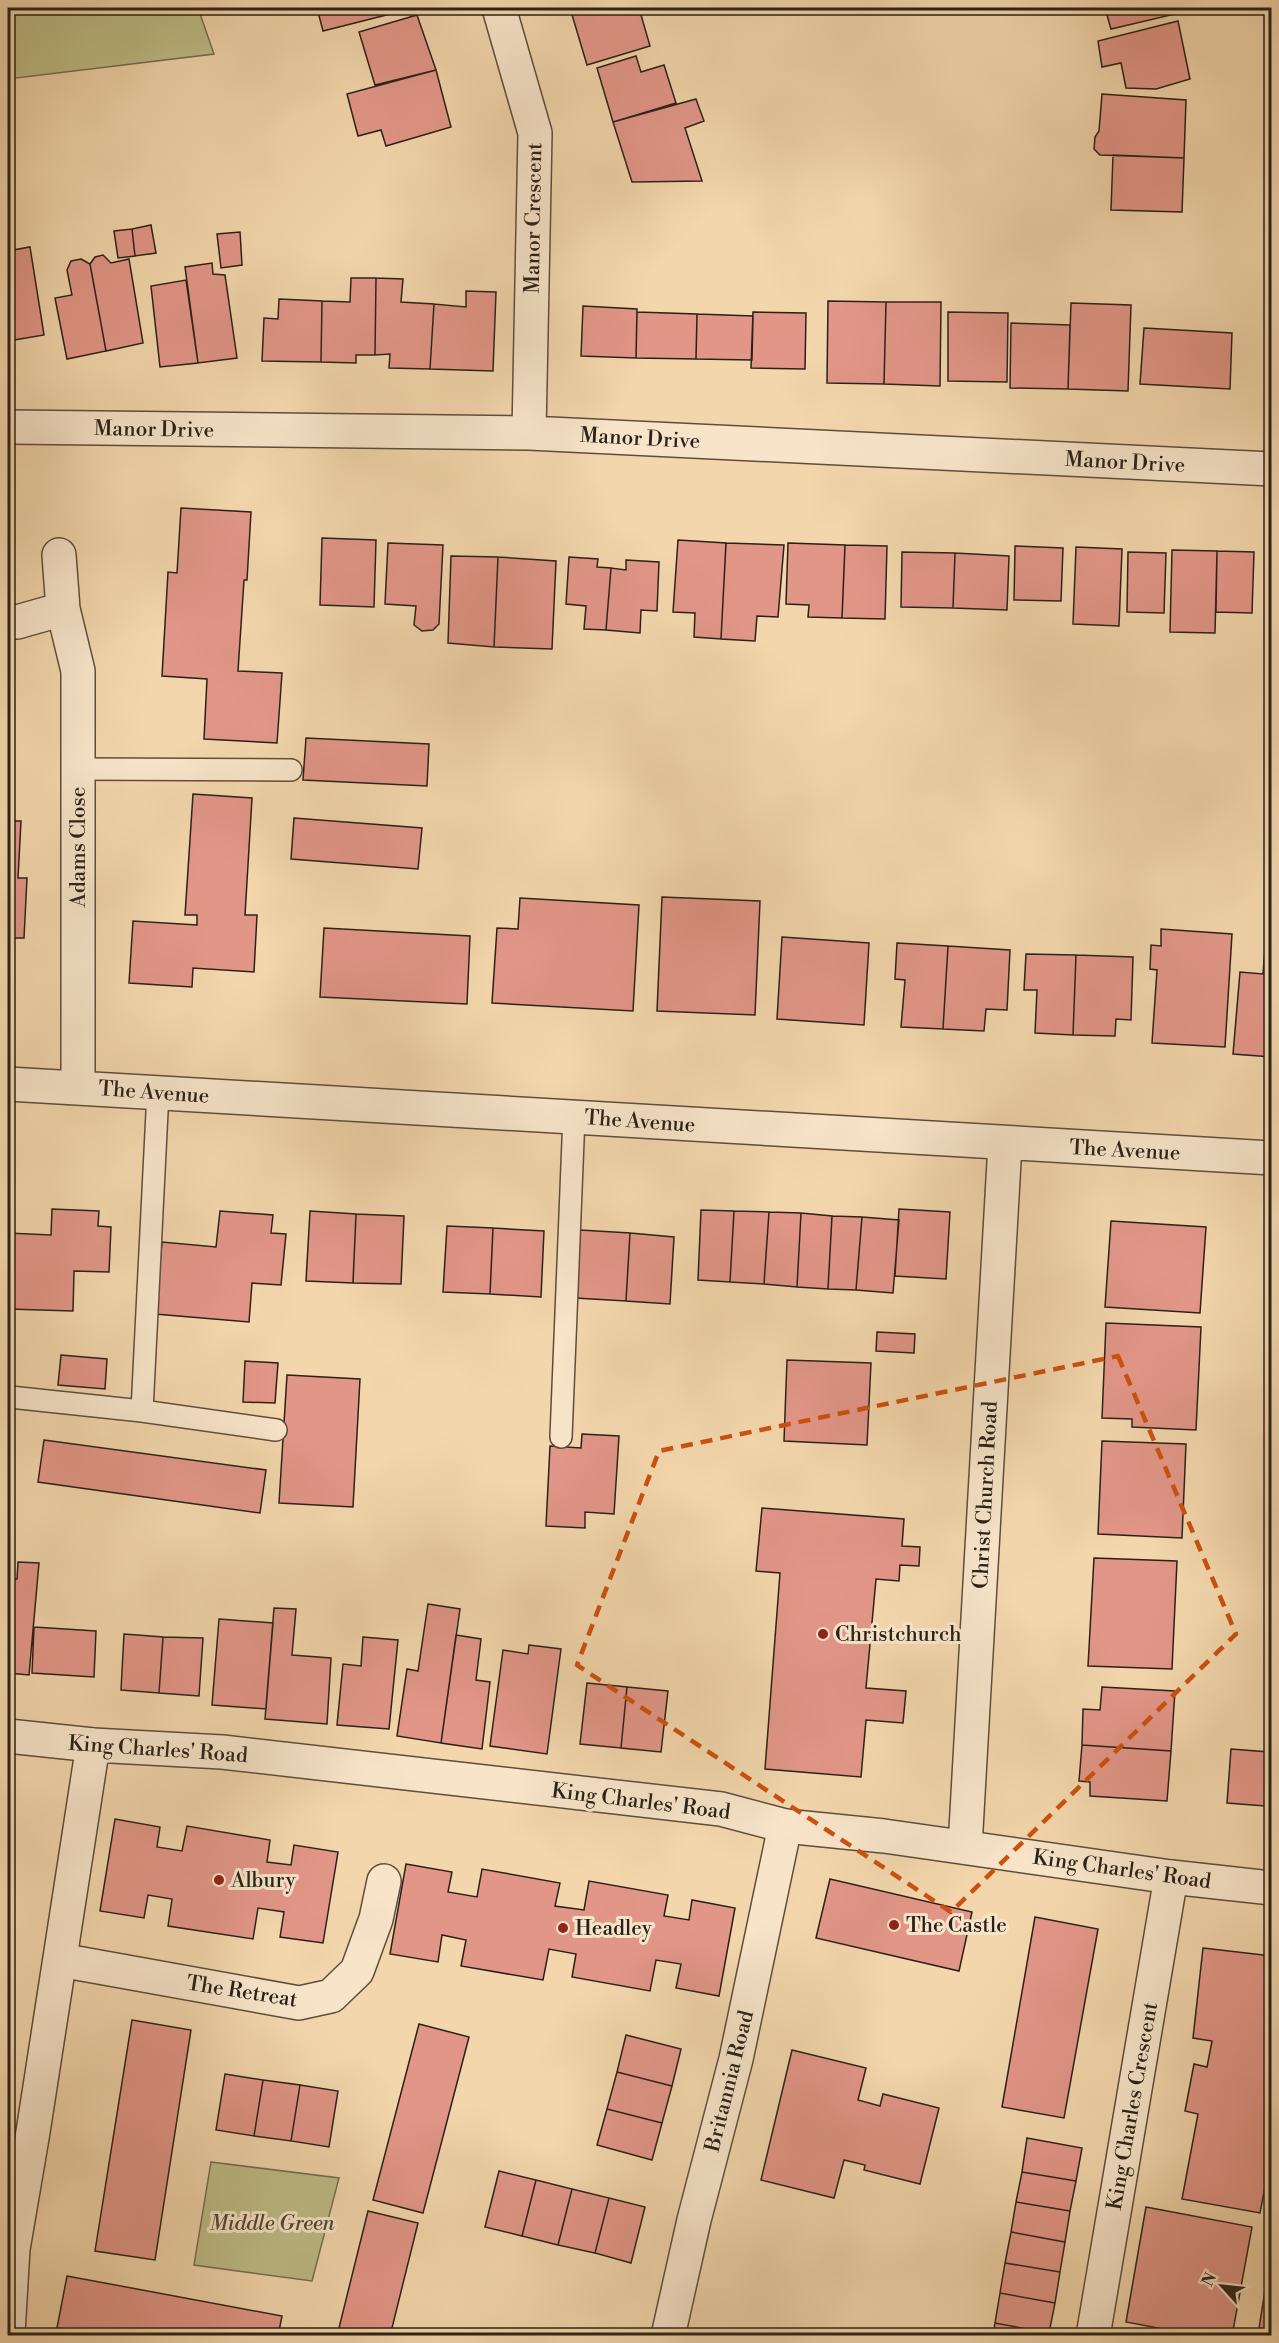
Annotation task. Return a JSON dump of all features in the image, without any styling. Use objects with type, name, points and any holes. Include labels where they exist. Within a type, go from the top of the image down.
[{"type":"street","name":"Manor Crescent","points":[[499,8],[535,133],[530,433]]},
{"type":"street","name":"Manor Drive","points":[[8,427],[530,433],[1272,469]]},
{"type":"street","name":"Adams Close","points":[[59,555],[63,609],[78,671],[78,1087]]},
{"type":"street","points":[[17,622],[63,609]]},
{"type":"street","name":"The Avenue","points":[[8,1084],[1272,1158]]},
{"type":"street","name":"Christ Church Road","points":[[965,1847],[1005,1144]]},
{"type":"street","name":"King Charles' Road","points":[[8,1736],[93,1745],[222,1752],[710,1807],[785,1826],[965,1847],[1272,1888]]},
{"type":"street","points":[[8,2333],[20,2130],[60,1960],[93,1745]]},
{"type":"street","name":"Britannia Road","points":[[668,2336],[694,2220],[736,2059],[785,1826]]},
{"type":"street","name":"King Charles Crescent","points":[[1093,2336],[1171,1876]]},
{"type":"street","name":"The Retreat","points":[[60,1960],[298,2003],[331,1996],[357,1971],[376,1919],[384,1881]]},
{"type":"lane","points":[[78,769],[291,770]]},
{"type":"lane","points":[[142,1411],[158,1092]]},
{"type":"lane","points":[[561,1437],[574,1116]]},
{"type":"lane","points":[[10,1397],[142,1411],[276,1430]]},
{"type":"highlighted area","points":[[1118,1356],[1236,1634],[951,1912],[577,1665],[659,1451]]},
{"type":"green space","points":[[8,8],[198,8],[214,54],[8,79]]},
{"type":"green space","name":"Middle Green","points":[[211,2162],[339,2178],[312,2281],[194,2265]]},
{"type":"building","points":[[317,8],[414,8],[323,31]]},
{"type":"building","points":[[570,8],[639,8],[650,46],[587,65]]},
{"type":"building","points":[[1105,8],[1174,8],[1175,14],[1111,29]]},
{"type":"building","points":[[417,15],[436,70],[375,85],[359,32]]},
{"type":"building","points":[[1178,21],[1190,79],[1156,89],[1126,88],[1121,63],[1102,67],[1098,41]]},
{"type":"building","points":[[636,56],[641,72],[664,65],[676,103],[613,122],[597,68]]},
{"type":"building","points":[[436,70],[451,127],[386,146],[381,130],[358,136],[347,94]]},
{"type":"building","points":[[1102,94],[1186,100],[1184,158],[1100,155],[1094,149],[1095,137],[1099,131]]},
{"type":"building","points":[[696,99],[704,121],[685,128],[702,181],[632,182],[613,122]]},
{"type":"building","points":[[1113,155],[1184,158],[1182,212],[1111,210]]},
{"type":"building","points":[[151,225],[156,253],[135,256],[132,229]]},
{"type":"building","points":[[132,229],[135,256],[118,258],[114,231]]},
{"type":"building","points":[[240,232],[242,265],[221,268],[217,234]]},
{"type":"building","points":[[30,247],[44,335],[8,341],[8,251]]},
{"type":"building","points":[[103,255],[111,263],[129,259],[143,343],[106,351],[90,264],[95,257]]},
{"type":"building","points":[[81,259],[90,264],[106,351],[67,359],[55,298],[72,295],[67,270],[71,261]]},
{"type":"building","points":[[212,263],[213,274],[225,275],[237,358],[198,363],[185,267]]},
{"type":"building","points":[[351,278],[376,278],[375,355],[356,355],[356,363],[321,362],[322,301],[350,302]]},
{"type":"building","points":[[376,278],[403,279],[401,302],[434,304],[430,369],[389,368],[390,354],[375,355]]},
{"type":"building","points":[[186,280],[198,363],[160,367],[151,286]]},
{"type":"building","points":[[466,291],[496,292],[493,371],[430,369],[434,304],[466,307]]},
{"type":"building","points":[[279,299],[322,301],[321,362],[262,361],[264,318],[278,319]]},
{"type":"building","points":[[828,301],[886,302],[884,384],[827,383]]},
{"type":"building","points":[[886,302],[941,302],[940,386],[884,384]]},
{"type":"building","points":[[1071,303],[1131,305],[1128,391],[1068,389]]},
{"type":"building","points":[[583,306],[637,309],[636,358],[581,356]]},
{"type":"building","points":[[637,312],[697,314],[696,359],[636,358]]},
{"type":"building","points":[[753,312],[806,313],[805,369],[751,368]]},
{"type":"building","points":[[948,312],[1008,313],[1007,382],[948,381]]},
{"type":"building","points":[[697,314],[753,316],[752,360],[696,359]]},
{"type":"building","points":[[1011,323],[1070,325],[1068,389],[1010,388]]},
{"type":"building","points":[[1144,328],[1232,333],[1230,389],[1140,384]]},
{"type":"building","points":[[181,508],[251,512],[238,671],[282,673],[277,743],[204,739],[207,679],[162,676],[168,572],[177,573]]},
{"type":"building","points":[[322,538],[376,540],[374,607],[320,605]]},
{"type":"building","points":[[678,540],[726,543],[721,639],[694,637],[695,613],[673,612]]},
{"type":"building","points":[[388,543],[443,545],[439,624],[433,630],[422,631],[414,625],[416,606],[385,604]]},
{"type":"building","points":[[726,543],[784,545],[778,617],[757,616],[755,641],[721,639]]},
{"type":"building","points":[[788,543],[845,545],[842,618],[808,617],[809,605],[786,604]]},
{"type":"building","points":[[845,545],[887,546],[885,619],[842,618]]},
{"type":"building","points":[[1015,546],[1063,548],[1061,601],[1014,600]]},
{"type":"building","points":[[1076,547],[1122,549],[1119,626],[1073,624]]},
{"type":"building","points":[[1172,550],[1217,551],[1215,633],[1170,632]]},
{"type":"building","points":[[1217,551],[1254,552],[1252,613],[1216,612]]},
{"type":"building","points":[[902,552],[955,553],[953,608],[901,607]]},
{"type":"building","points":[[1128,552],[1166,553],[1164,613],[1127,612]]},
{"type":"building","points":[[955,553],[1009,556],[1007,610],[953,608]]},
{"type":"building","points":[[451,556],[498,557],[494,647],[448,643]]},
{"type":"building","points":[[498,557],[556,561],[552,649],[494,647]]},
{"type":"building","points":[[569,557],[598,559],[597,567],[611,568],[606,630],[584,629],[586,606],[566,604]]},
{"type":"building","points":[[626,560],[659,562],[657,611],[641,610],[640,633],[606,630],[611,568],[626,570]]},
{"type":"building","points":[[306,738],[429,744],[427,786],[303,780]]},
{"type":"building","points":[[193,794],[252,798],[245,915],[257,915],[254,972],[193,968],[192,987],[129,983],[133,921],[197,925],[197,915],[185,915]]},
{"type":"building","points":[[294,818],[422,828],[418,869],[291,859]]},
{"type":"building","points":[[8,821],[21,821],[18,878],[27,878],[24,938],[8,938]]},
{"type":"building","points":[[662,897],[760,901],[755,1015],[657,1011]]},
{"type":"building","points":[[520,898],[639,905],[633,1011],[492,1003],[497,928],[518,929]]},
{"type":"building","points":[[324,928],[470,936],[467,1004],[320,997]]},
{"type":"building","points":[[1161,929],[1232,934],[1225,1047],[1152,1043],[1157,970],[1150,969],[1151,945],[1161,946]]},
{"type":"building","points":[[1266,936],[1272,936],[1272,1057],[1233,1054],[1240,972],[1263,974]]},
{"type":"building","points":[[782,937],[869,943],[864,1025],[777,1019]]},
{"type":"building","points":[[897,943],[948,946],[943,1029],[901,1027],[905,980],[895,979]]},
{"type":"building","points":[[948,946],[1010,950],[1007,1010],[986,1009],[984,1031],[943,1029]]},
{"type":"building","points":[[1026,954],[1076,955],[1073,1035],[1035,1033],[1037,990],[1024,990]]},
{"type":"building","points":[[1076,955],[1133,957],[1131,1020],[1116,1019],[1115,1036],[1073,1035]]},
{"type":"building","points":[[52,1209],[99,1211],[98,1226],[111,1227],[109,1272],[74,1271],[73,1311],[8,1309],[8,1233],[51,1235]]},
{"type":"building","points":[[899,1209],[950,1212],[946,1279],[895,1276]]},
{"type":"building","points":[[701,1210],[734,1211],[730,1282],[698,1280]]},
{"type":"building","points":[[220,1211],[273,1215],[271,1233],[286,1234],[281,1285],[252,1283],[249,1322],[155,1314],[162,1242],[216,1247]]},
{"type":"building","points":[[310,1211],[356,1214],[353,1283],[306,1281]]},
{"type":"building","points":[[734,1211],[769,1212],[764,1284],[730,1282]]},
{"type":"building","points":[[769,1212],[801,1213],[797,1287],[764,1284]]},
{"type":"building","points":[[801,1213],[832,1216],[828,1289],[797,1287]]},
{"type":"building","points":[[356,1214],[404,1216],[401,1284],[353,1283]]},
{"type":"building","points":[[832,1216],[862,1217],[856,1290],[828,1289]]},
{"type":"building","points":[[862,1217],[899,1220],[893,1293],[856,1290]]},
{"type":"building","points":[[1111,1221],[1206,1227],[1200,1313],[1105,1307]]},
{"type":"building","points":[[447,1226],[493,1228],[490,1294],[443,1292]]},
{"type":"building","points":[[493,1228],[544,1231],[541,1297],[490,1294]]},
{"type":"building","points":[[580,1230],[630,1233],[626,1301],[575,1298]]},
{"type":"building","points":[[630,1233],[674,1237],[670,1304],[626,1301]]},
{"type":"building","points":[[1106,1323],[1201,1327],[1196,1430],[1132,1427],[1132,1419],[1102,1418]]},
{"type":"building","points":[[877,1332],[915,1334],[914,1353],[876,1351]]},
{"type":"building","points":[[61,1355],[107,1359],[105,1389],[58,1385]]},
{"type":"building","points":[[787,1360],[871,1363],[867,1445],[784,1441]]},
{"type":"building","points":[[245,1361],[278,1363],[275,1403],[243,1402]]},
{"type":"building","points":[[287,1375],[360,1379],[353,1507],[279,1503]]},
{"type":"building","points":[[582,1434],[619,1436],[614,1514],[585,1512],[585,1528],[546,1526],[550,1446],[581,1448]]},
{"type":"building","points":[[44,1440],[266,1470],[260,1513],[38,1482]]},
{"type":"building","points":[[1102,1441],[1186,1444],[1182,1538],[1098,1534]]},
{"type":"building","name":"Christchurch","points":[[762,1508],[904,1519],[902,1546],[920,1547],[919,1566],[900,1565],[899,1581],[876,1579],[866,1688],[906,1691],[903,1723],[866,1720],[861,1777],[765,1769],[780,1573],[756,1571]]},
{"type":"building","points":[[1094,1558],[1177,1561],[1172,1669],[1088,1666]]},
{"type":"building","points":[[18,1562],[39,1563],[29,1675],[8,1673],[8,1579],[17,1579]]},
{"type":"building","points":[[428,1604],[460,1609],[441,1743],[397,1736],[407,1669],[418,1671]]},
{"type":"building","points":[[274,1608],[296,1609],[292,1655],[331,1658],[327,1724],[265,1719]]},
{"type":"building","points":[[219,1619],[273,1623],[266,1709],[212,1705]]},
{"type":"building","points":[[34,1627],[96,1631],[94,1677],[32,1673]]},
{"type":"building","points":[[124,1634],[163,1637],[159,1693],[121,1690]]},
{"type":"building","points":[[456,1635],[481,1639],[476,1680],[490,1682],[482,1749],[441,1743]]},
{"type":"building","points":[[163,1637],[203,1638],[199,1696],[159,1693]]},
{"type":"building","points":[[363,1637],[398,1640],[389,1729],[337,1725],[343,1664],[361,1666]]},
{"type":"building","points":[[529,1645],[561,1649],[547,1754],[490,1746],[503,1650],[528,1654]]},
{"type":"building","points":[[587,1683],[627,1687],[621,1748],[580,1744]]},
{"type":"building","points":[[627,1687],[668,1691],[661,1752],[621,1748]]},
{"type":"building","points":[[1102,1687],[1175,1691],[1171,1751],[1082,1745],[1083,1709],[1100,1710]]},
{"type":"building","points":[[1272,1733],[1272,1807],[1265,1806]]},
{"type":"building","points":[[1082,1745],[1171,1751],[1167,1801],[1090,1796],[1090,1782],[1079,1781]]},
{"type":"building","points":[[1231,1749],[1269,1752],[1265,1806],[1227,1803]]},
{"type":"building","name":"Albury","points":[[115,1819],[160,1827],[157,1847],[182,1851],[187,1826],[270,1840],[267,1862],[291,1865],[294,1845],[338,1852],[323,1943],[280,1937],[284,1912],[258,1908],[253,1939],[168,1926],[172,1899],[148,1895],[144,1918],[100,1911]]},
{"type":"building","name":"Headley","points":[[406,1864],[452,1872],[448,1892],[477,1897],[482,1869],[560,1883],[555,1906],[584,1910],[589,1881],[668,1895],[664,1916],[689,1920],[692,1900],[735,1908],[719,1996],[676,1988],[681,1964],[656,1960],[650,1991],[572,1977],[576,1954],[549,1949],[543,1980],[461,1966],[466,1940],[442,1935],[438,1962],[390,1954]]},
{"type":"building","name":"The Castle","points":[[830,1879],[972,1912],[959,1971],[816,1938]]},
{"type":"building","points":[[1035,1917],[1098,1929],[1064,2118],[1002,2107]]},
{"type":"building","points":[[1203,1948],[1272,1956],[1272,2151],[1260,2213],[1182,2199],[1198,2114],[1185,2111],[1194,2064],[1207,2067],[1212,2041],[1193,2038]]},
{"type":"building","points":[[132,2020],[191,2030],[155,2260],[95,2251]]},
{"type":"building","points":[[419,2024],[469,2037],[423,2213],[373,2200]]},
{"type":"building","points":[[626,2035],[681,2049],[672,2086],[617,2072]]},
{"type":"building","points":[[792,2050],[866,2068],[858,2100],[880,2106],[883,2094],[939,2108],[920,2184],[864,2170],[865,2165],[844,2160],[834,2198],[761,2180]]},
{"type":"building","points":[[617,2072],[672,2086],[662,2123],[607,2109]]},
{"type":"building","points":[[225,2074],[263,2080],[254,2136],[216,2130]]},
{"type":"building","points":[[263,2080],[300,2085],[291,2141],[254,2136]]},
{"type":"building","points":[[300,2085],[338,2091],[329,2147],[291,2141]]},
{"type":"building","points":[[607,2109],[662,2123],[652,2160],[597,2145]]},
{"type":"building","points":[[1027,2138],[1082,2148],[1076,2181],[1022,2172]]},
{"type":"building","points":[[499,2171],[536,2180],[522,2236],[485,2227]]},
{"type":"building","points":[[1022,2172],[1076,2181],[1070,2211],[1016,2202]]},
{"type":"building","points":[[536,2180],[572,2189],[558,2245],[522,2236]]},
{"type":"building","points":[[572,2189],[609,2198],[595,2253],[558,2245]]},
{"type":"building","points":[[609,2198],[645,2207],[631,2263],[595,2253]]},
{"type":"building","points":[[1016,2202],[1070,2211],[1065,2242],[1011,2232]]},
{"type":"building","points":[[1146,2207],[1252,2227],[1232,2336],[1200,2336],[1126,2322]]},
{"type":"building","points":[[368,2211],[418,2223],[390,2336],[337,2336]]},
{"type":"building","points":[[1011,2232],[1065,2242],[1060,2272],[1005,2263]]},
{"type":"building","points":[[1005,2263],[1060,2272],[1055,2303],[1000,2293]]},
{"type":"building","points":[[1268,2272],[1272,2273],[1272,2330],[1259,2328]]},
{"type":"building","points":[[67,2276],[282,2316],[278,2336],[95,2336],[57,2328]]},
{"type":"building","points":[[1000,2293],[1055,2303],[1049,2333],[995,2323]]},
{"type":"building","points":[[995,2323],[1049,2333],[1049,2336],[993,2336]]},
{"type":"place","name":"Christchurch","points":[[823,1634]]},
{"type":"place","name":"Albury","points":[[219,1880]]},
{"type":"place","name":"The Castle","points":[[894,1925]]},
{"type":"place","name":"Headley","points":[[563,1928]]}]
